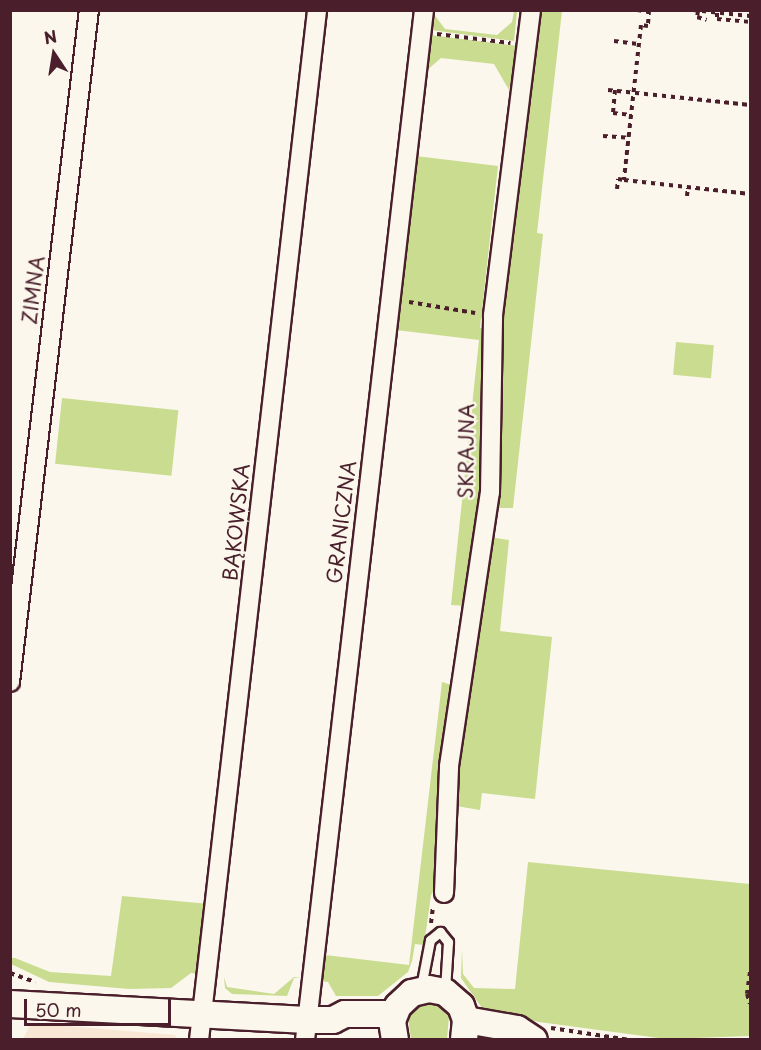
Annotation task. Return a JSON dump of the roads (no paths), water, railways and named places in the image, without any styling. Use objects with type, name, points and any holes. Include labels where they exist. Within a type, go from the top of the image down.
[{"type":"street","name":"ZIMNA","points":[[10,682],[88,10]]},
{"type":"street","name":"BĄKOWSKA","points":[[200,1028],[316,10]]},
{"type":"street","name":"GRANICZNA","points":[[306,1030],[424,10]]},
{"type":"street","name":"SKRAJNA","points":[[444,892],[449,766],[490,492],[493,315],[521,67],[527,45],[531,10]]},
{"type":"street","points":[[10,1004],[200,1028],[306,1030],[333,1020],[342,1030],[394,1030],[404,999],[433,991],[457,1000],[465,1030],[517,1029],[534,1040]]},
{"type":"lane","points":[[440,932],[448,942],[433,991],[430,940],[440,932]]}]
